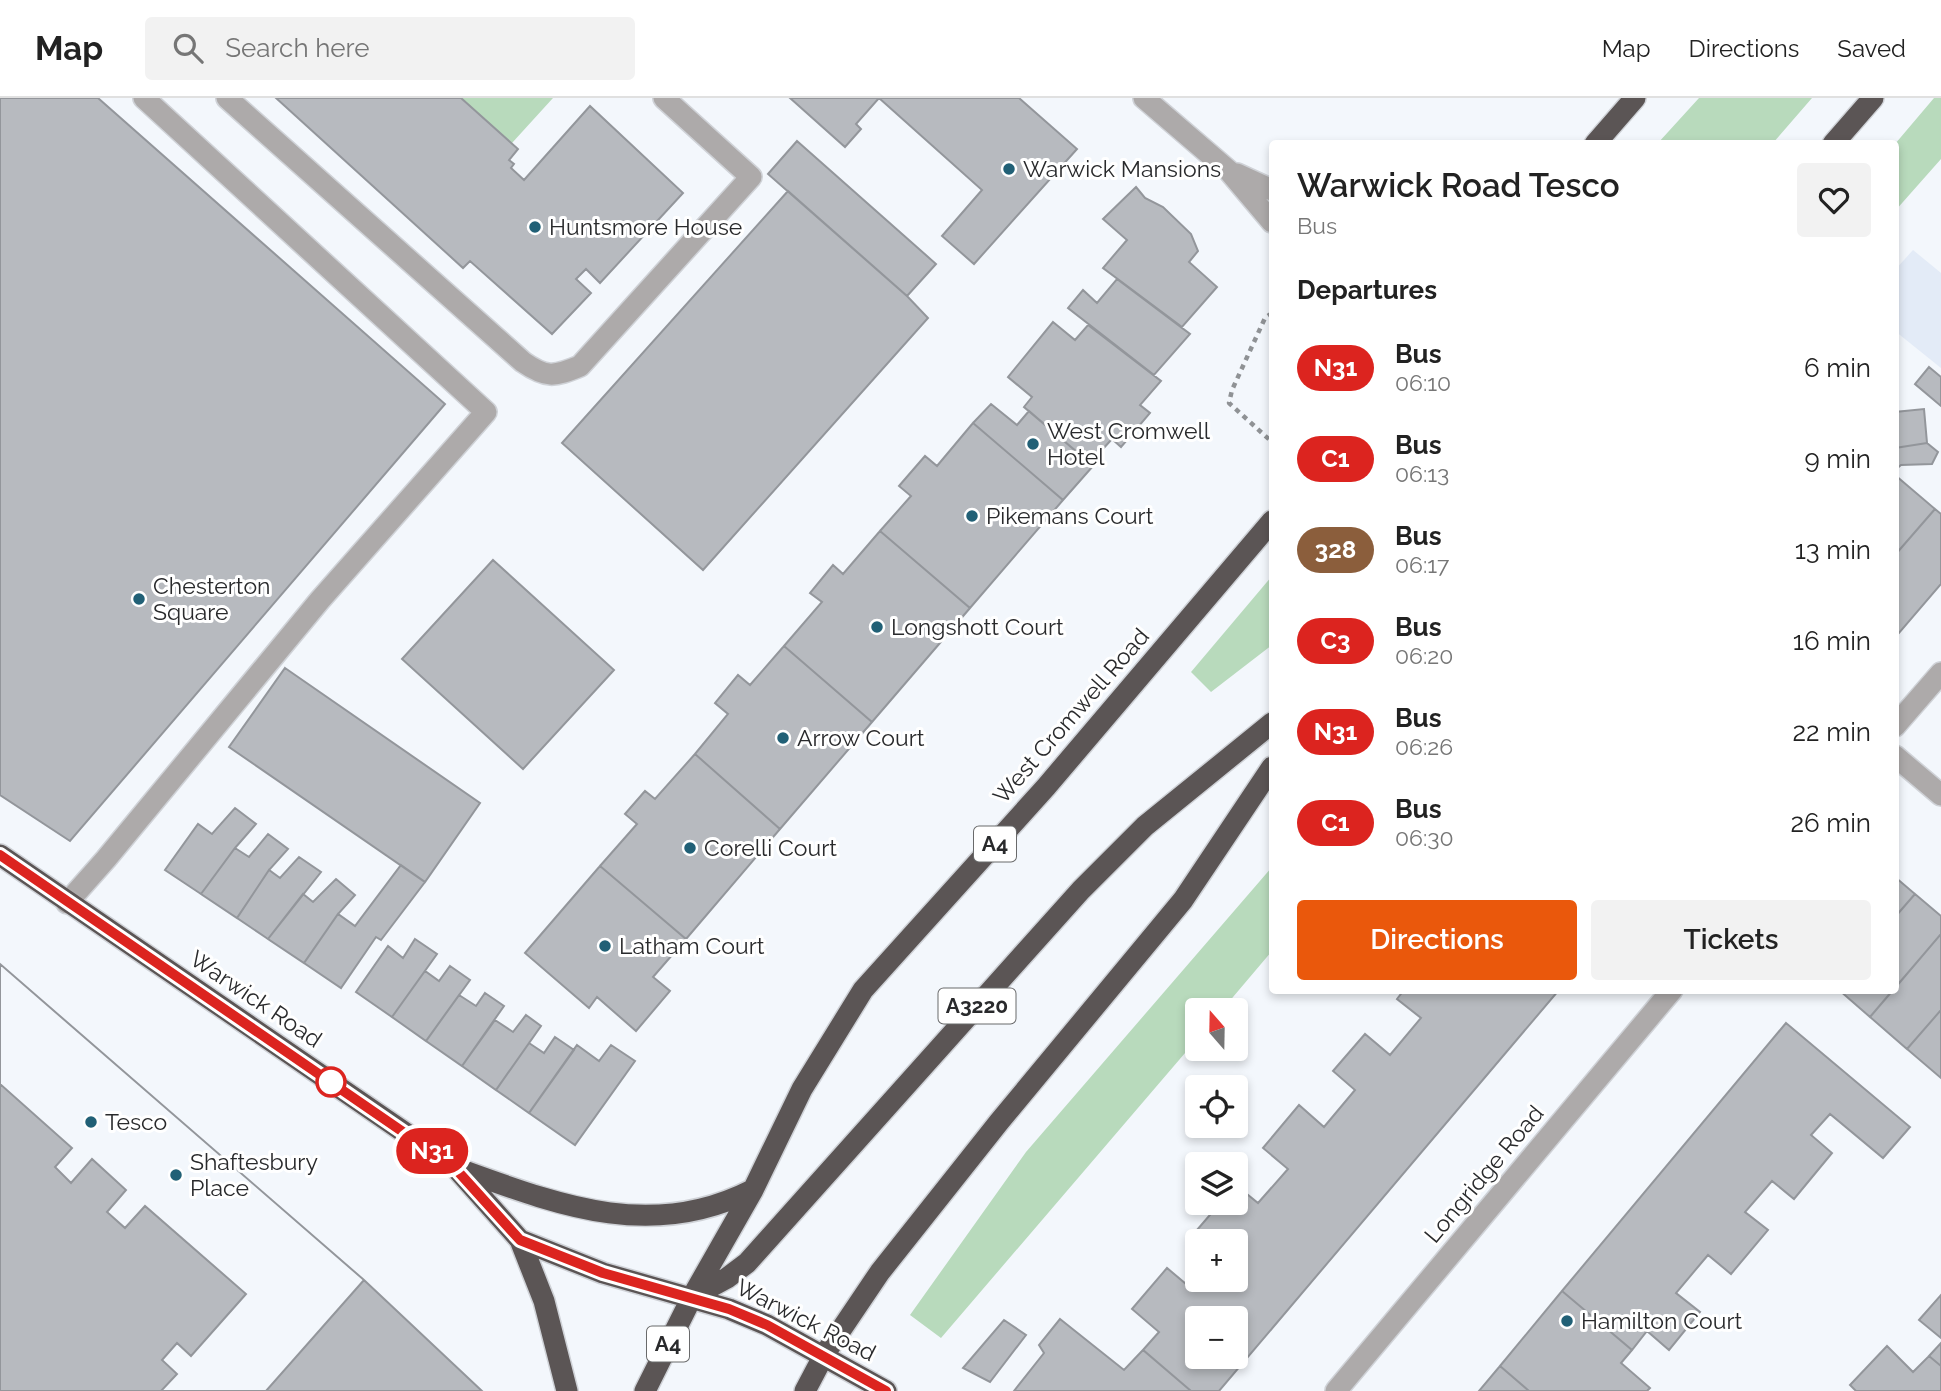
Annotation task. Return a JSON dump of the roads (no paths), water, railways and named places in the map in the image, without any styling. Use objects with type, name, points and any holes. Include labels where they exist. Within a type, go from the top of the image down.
[{"type":"highway","points":[[1598,140],[1635,98]]},
{"type":"highway","points":[[1836,140],[1873,98]]},
{"type":"highway","name":"West Cromwell Road","points":[[692,1297],[752,1190],[802,1088],[863,990],[1046,788],[1269,526]]},
{"type":"highway","name":"A3220","points":[[692,1297],[727,1278],[747,1263],[1081,890],[1145,826],[1269,725]]},
{"type":"highway","points":[[805,1391],[853,1309],[888,1261],[1183,900],[1269,771]]},
{"type":"highway","name":"Warwick Road","points":[[0,855],[454,1167],[520,1240],[603,1273],[729,1309],[767,1325],[886,1391]]},
{"type":"highway","points":[[454,1167],[544,1200],[612,1215],[649,1217],[690,1212],[727,1203],[752,1190]]},
{"type":"highway","points":[[520,1240],[544,1301],[567,1391]]},
{"type":"highway","name":"A4","points":[[645,1391],[692,1297]]},
{"type":"street","points":[[67,903],[320,600],[486,412],[144,98]]},
{"type":"street","points":[[227,98],[523,362],[541,374],[559,375],[580,366],[751,177],[664,98]]},
{"type":"street","points":[[1144,98],[1229,170],[1269,218]]},
{"type":"street","points":[[1229,170],[1269,189]]},
{"type":"street","points":[[1899,721],[1941,673]]},
{"type":"street","points":[[1899,759],[1941,795]]},
{"type":"street","name":"Longridge Road","points":[[1336,1391],[1669,994]]},
{"type":"place","name":"Warwick Mansions","points":[[1009,169]]},
{"type":"place","name":"Huntsmore House","points":[[535,227]]},
{"type":"place","name":"West Cromwell Hotel","points":[[1033,444]]},
{"type":"place","name":"Pikemans Court","points":[[972,516]]},
{"type":"place","name":"Chesterton Square","points":[[139,599]]},
{"type":"place","name":"Longshott Court","points":[[877,627]]},
{"type":"place","name":"Arrow Court","points":[[783,738]]},
{"type":"place","name":"Corelli Court","points":[[690,848]]},
{"type":"place","name":"Latham Court","points":[[605,946]]},
{"type":"place","name":"Tesco","points":[[91,1122]]},
{"type":"place","name":"Shaftesbury Place","points":[[176,1175]]},
{"type":"place","name":"Hamilton Court","points":[[1567,1321]]}]
